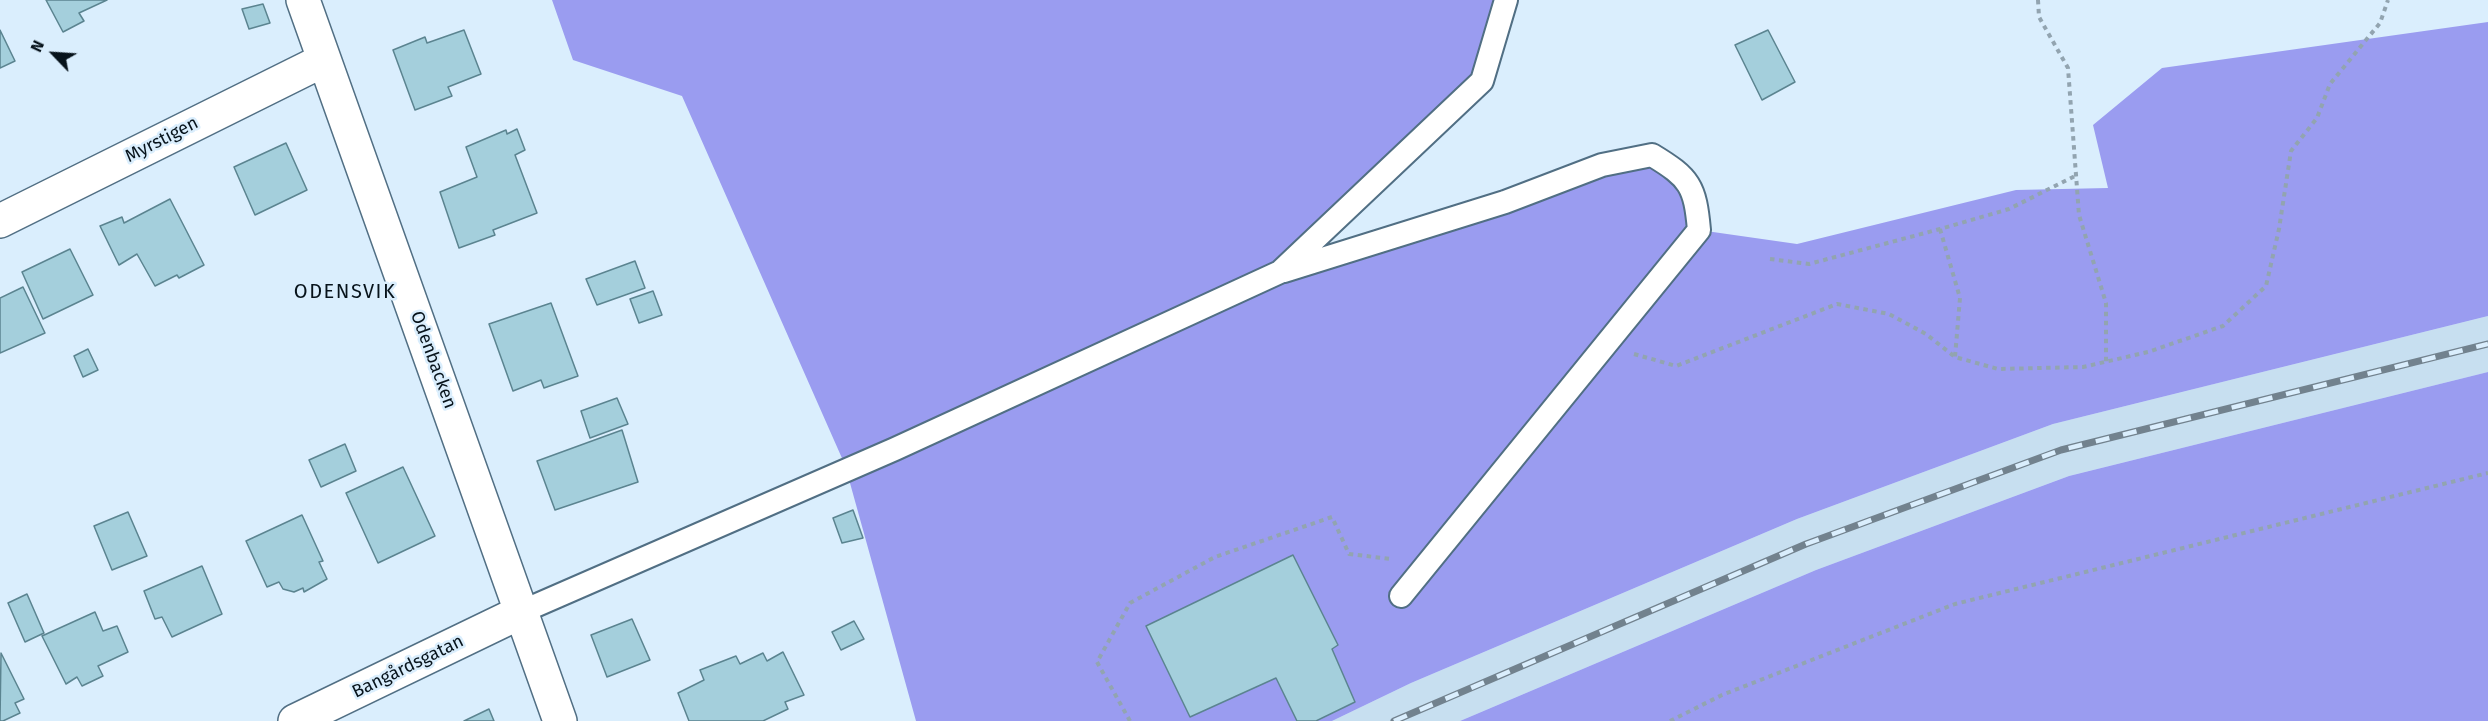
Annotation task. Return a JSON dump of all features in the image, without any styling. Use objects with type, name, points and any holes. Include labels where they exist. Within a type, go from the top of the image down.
[{"type":"street","name":"Odenbacken","points":[[303,0],[560,721]]},
{"type":"street","name":"Myrstigen","points":[[0,220],[324,60]]},
{"type":"street","name":"Bangårdsgatan","points":[[295,721],[521,612]]},
{"type":"lane","points":[[1280,273],[1482,81],[1506,0]]},
{"type":"lane","points":[[521,612],[895,449],[1280,273],[1504,202],[1602,165],[1652,155],[1681,172],[1696,200],[1699,230],[1401,596]]},
{"type":"path","points":[[2037,0],[2040,16],[2068,68],[2079,216],[2106,303],[2106,362]]},
{"type":"path","points":[[1621,327],[1633,354],[1676,366],[1837,304],[1889,314],[1926,334],[1955,357],[1998,369],[2083,367],[2148,352],[2223,326],[2266,286],[2279,229],[2291,151],[2317,118],[2330,84],[2380,23],[2388,0]]},
{"type":"path","points":[[1770,259],[1809,264],[1940,229],[2009,209],[2075,176]]},
{"type":"path","points":[[1940,229],[1960,298],[1955,357]]},
{"type":"path","points":[[1670,721],[1722,695],[1955,604],[2488,473]]},
{"type":"path","points":[[1130,721],[1096,662],[1130,603],[1215,557],[1332,517],[1349,554],[1428,564]]},
{"type":"shaded area","points":[[552,0],[1506,0],[1482,81],[1282,271],[1652,155],[1681,173],[1699,230],[1797,244],[2016,190],[2108,188],[2093,125],[2162,68],[2488,22],[2488,316],[2053,424],[1797,519],[1411,683],[1332,721],[916,721],[845,465],[682,96],[573,60]]},
{"type":"shaded area","points":[[2488,316],[2488,372],[2069,476],[1816,570],[1460,721],[1332,721],[1411,683],[1797,519],[2053,424]]},
{"type":"shaded area","points":[[2488,372],[2488,721],[1460,721],[1816,570],[2069,476]]},
{"type":"building","points":[[46,0],[107,0],[79,13],[84,21],[63,32]]},
{"type":"building","points":[[263,4],[270,23],[249,29],[242,9]]},
{"type":"building","points":[[0,30],[15,61],[0,68]]},
{"type":"building","points":[[464,30],[481,74],[448,87],[452,96],[415,110],[393,50],[425,37],[427,43]]},
{"type":"building","points":[[1768,30],[1795,82],[1762,100],[1735,45]]},
{"type":"building","points":[[517,129],[525,150],[515,155],[537,213],[493,230],[495,235],[459,248],[440,192],[477,177],[466,147],[506,130],[507,134]]},
{"type":"building","points":[[286,143],[307,190],[255,215],[234,167]]},
{"type":"building","points":[[170,199],[204,265],[179,278],[177,275],[155,286],[137,254],[119,265],[100,226],[122,217],[124,223]]},
{"type":"building","points":[[70,249],[93,295],[43,319],[22,272]]},
{"type":"building","points":[[635,261],[645,288],[597,305],[586,279]]},
{"type":"building","points":[[23,287],[45,333],[0,353],[0,298]]},
{"type":"building","points":[[653,291],[662,315],[639,323],[630,299]]},
{"type":"building","points":[[551,303],[578,376],[544,388],[541,380],[513,391],[489,324]]},
{"type":"building","points":[[88,349],[98,370],[83,377],[74,356]]},
{"type":"building","points":[[617,398],[628,424],[590,438],[581,411]]},
{"type":"building","points":[[622,430],[638,482],[555,510],[537,461]]},
{"type":"building","points":[[345,444],[356,471],[321,487],[309,460]]},
{"type":"building","points":[[403,467],[435,536],[378,563],[346,493]]},
{"type":"building","points":[[853,510],[863,538],[842,543],[833,518]]},
{"type":"building","points":[[128,512],[147,556],[112,570],[94,526]]},
{"type":"building","points":[[302,515],[323,561],[319,562],[327,579],[304,592],[303,588],[294,592],[283,589],[279,582],[267,587],[246,541]]},
{"type":"building","points":[[1293,555],[1338,645],[1332,649],[1355,702],[1316,721],[1297,721],[1276,678],[1190,717],[1146,626]]},
{"type":"building","points":[[202,566],[222,614],[172,637],[162,617],[155,619],[144,591]]},
{"type":"building","points":[[27,594],[44,633],[25,642],[8,603]]},
{"type":"building","points":[[95,612],[103,631],[117,626],[128,652],[98,666],[103,676],[82,686],[77,677],[66,684],[42,636]]},
{"type":"building","points":[[632,619],[650,660],[607,677],[591,635]]},
{"type":"building","points":[[854,621],[864,639],[841,650],[832,632]]},
{"type":"building","points":[[783,652],[804,695],[785,702],[788,709],[763,721],[689,721],[678,693],[704,680],[700,670],[736,656],[740,664],[763,653],[767,661]]},
{"type":"building","points":[[1,653],[24,699],[15,703],[20,713],[3,721],[0,721]]},
{"type":"building","points":[[489,709],[494,721],[464,721]]},
{"type":"railway","points":[[1394,721],[1806,544],[2061,450],[2488,344]]},
{"type":"district","name":"ODENSVIK","points":[[345,292]]}]
